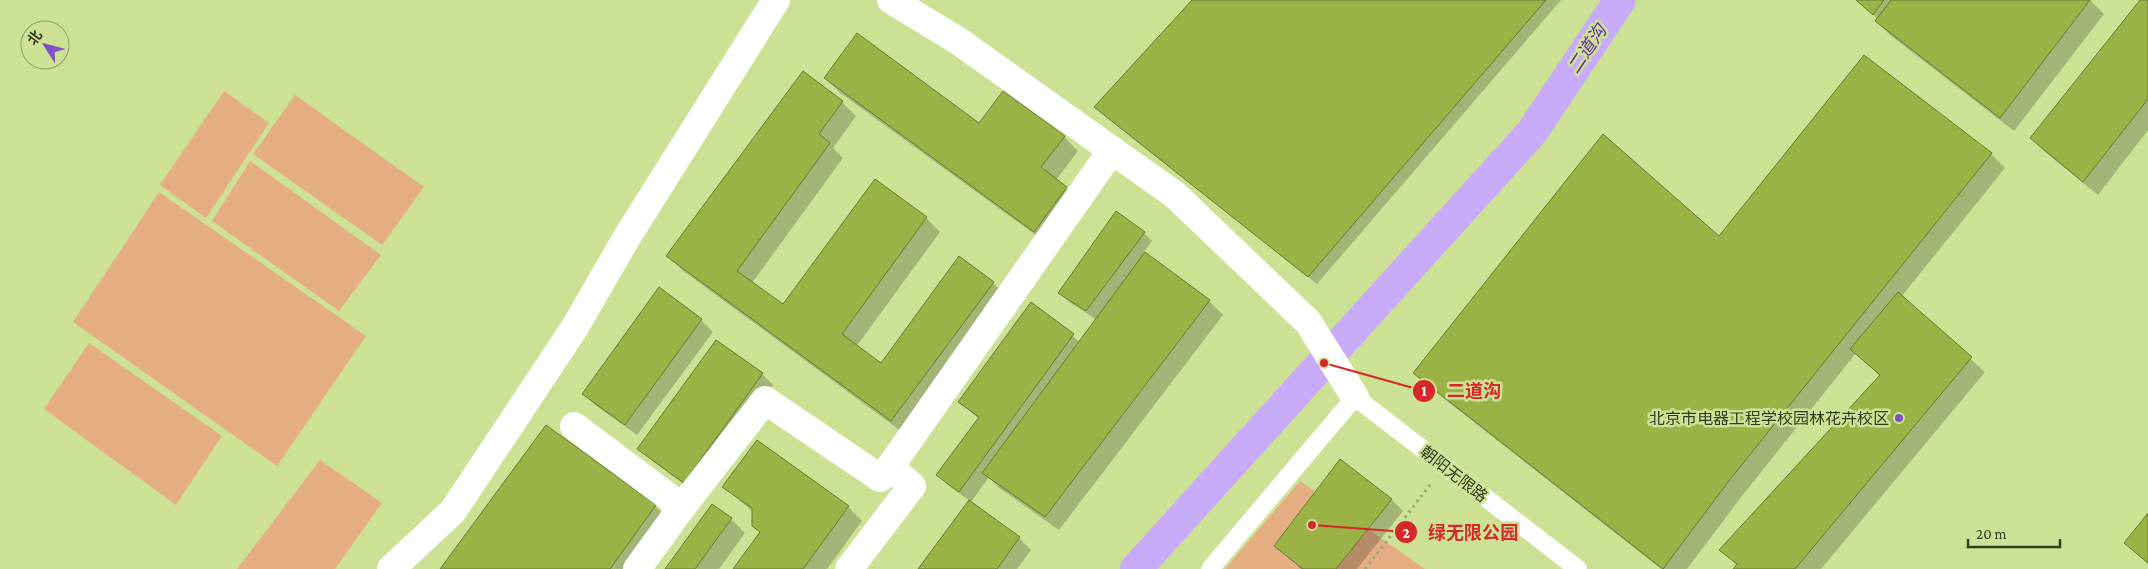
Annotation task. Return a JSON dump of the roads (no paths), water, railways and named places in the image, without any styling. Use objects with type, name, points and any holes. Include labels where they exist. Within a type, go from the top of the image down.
[{"type":"street","points":[[391,569],[453,511],[576,327],[627,237],[776,0]]},
{"type":"street","points":[[891,0],[958,40],[1175,195],[1308,322],[1354,396]]},
{"type":"street","points":[[637,569],[682,507],[765,400],[880,478],[890,467],[1112,150]]},
{"type":"street","points":[[574,426],[682,507]]},
{"type":"street","points":[[849,569],[912,486],[890,467]]},
{"type":"lane","name":"朝阳无限路","points":[[1354,396],[1578,569]]},
{"type":"lane","points":[[1210,569],[1354,396]]},
{"type":"waterway","name":"二道沟","points":[[1136,569],[1532,132],[1620,0]]},
{"type":"place","name":"二道沟","points":[[1324,363]]},
{"type":"place","name":"北京市电器工程学校园林花卉校区","points":[[1899,418]]},
{"type":"place","name":"绿无限公园","points":[[1312,525]]}]
